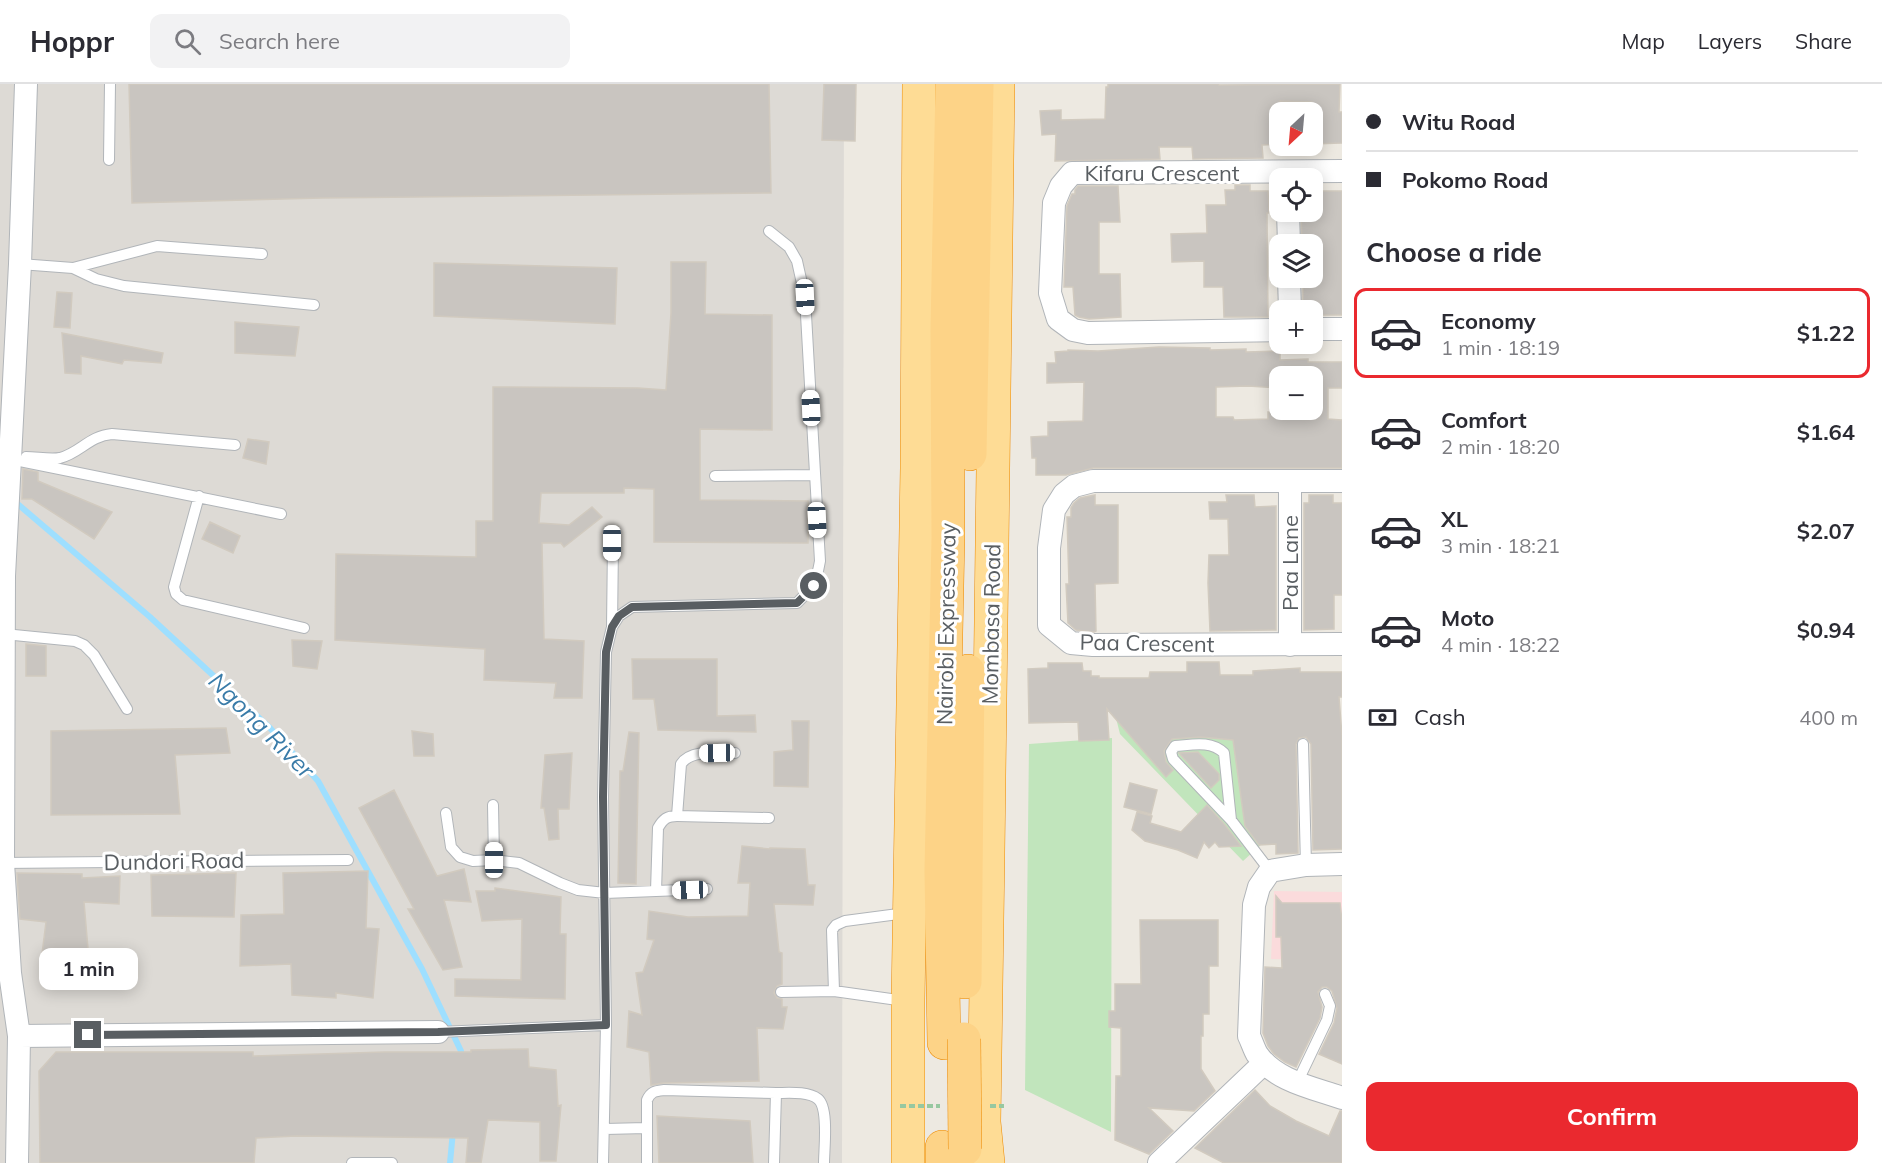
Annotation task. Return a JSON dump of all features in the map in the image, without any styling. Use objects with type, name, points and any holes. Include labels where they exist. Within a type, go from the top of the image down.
[{"type":"highway","points":[[908,1163],[909,913],[914,747],[917,468],[919,84]]},
{"type":"highway","name":"Nairobi Expressway","points":[[942,1163],[944,1043],[941,871],[948,538],[947,330],[952,84]]},
{"type":"highway","name":"Nairobi Expressway","points":[[965,1163],[964,1039],[972,268],[977,84]]},
{"type":"highway","name":"Mombasa Road","points":[[988,1163],[984,1122],[998,84]]},
{"type":"street","points":[[17,1163],[19,1036],[10,973],[2,863],[4,634],[2,575],[20,264],[26,84]]},
{"type":"street","name":"Kifaru Crescent","points":[[1323,172],[1342,171]]},
{"type":"street","name":"Kifaru Crescent","points":[[1269,175],[1072,173],[1061,186],[1054,203],[1050,293],[1058,319],[1073,330],[1088,333],[1269,330]]},
{"type":"street","points":[[1323,329],[1342,329]]},
{"type":"street","name":"Paa Crescent","points":[[1342,481],[1093,481],[1074,486],[1064,494],[1054,510],[1049,548],[1049,625],[1071,643],[1093,645],[1342,644]]},
{"type":"street","name":"Paa Lane","points":[[1290,482],[1290,645]]},
{"type":"street","points":[[1342,864],[1306,865],[1270,871],[1259,887],[1254,905],[1249,1036],[1264,1063],[1280,1075],[1342,1098]]},
{"type":"street","points":[[19,1036],[438,1032]]},
{"type":"street","points":[[1159,1163],[1264,1063]]},
{"type":"lane","points":[[109,160],[110,84]]},
{"type":"lane","points":[[612,627],[619,616],[632,607],[797,603],[814,586],[820,561],[805,297],[797,261],[789,247],[769,231]]},
{"type":"lane","points":[[20,264],[73,268],[157,246],[262,254]]},
{"type":"lane","points":[[73,268],[96,279],[124,286],[314,304]]},
{"type":"lane","points":[[10,458],[61,458],[101,435],[112,434],[235,445]]},
{"type":"lane","points":[[10,458],[281,514]]},
{"type":"lane","points":[[715,476],[814,475]]},
{"type":"lane","points":[[199,496],[174,586],[176,594],[183,600],[304,628]]},
{"type":"lane","points":[[603,1163],[606,1025],[603,797],[606,652],[612,627],[612,543]]},
{"type":"lane","points":[[4,634],[75,641],[84,645],[94,655],[127,709]]},
{"type":"lane","points":[[1231,820],[1224,753],[1209,744],[1175,746],[1171,752],[1173,759],[1231,820],[1270,871]]},
{"type":"lane","points":[[1303,744],[1306,865]]},
{"type":"lane","points":[[677,816],[681,764],[684,759],[699,754],[735,753]]},
{"type":"lane","points":[[494,805],[494,860]]},
{"type":"lane","points":[[446,813],[451,847],[460,857],[473,861],[494,860],[519,863],[560,884],[579,890],[605,893],[707,889]]},
{"type":"lane","points":[[656,891],[658,828],[662,820],[669,816],[769,818]]},
{"type":"lane","name":"Dundori Road","points":[[2,863],[348,860]]},
{"type":"lane","points":[[834,991],[832,930],[836,925],[845,921],[909,913]]},
{"type":"lane","points":[[781,992],[834,991],[908,1001]]},
{"type":"lane","points":[[1297,1083],[1327,1020],[1330,1006],[1324,994]]},
{"type":"lane","points":[[438,1032],[606,1025]]},
{"type":"lane","points":[[647,1163],[648,1100],[649,1094],[654,1091],[807,1094],[818,1099],[823,1105],[825,1114],[824,1163]]},
{"type":"lane","points":[[774,1163],[776,1093]]},
{"type":"lane","points":[[605,1129],[646,1128]]},
{"type":"lane","points":[[352,1163],[392,1163]]},
{"type":"shaded area","points":[[0,84],[844,84],[842,1163],[0,1163]]},
{"type":"shaded area","points":[[1274,891],[1342,892],[1342,961],[1271,959]]},
{"type":"green space","points":[[1256,711],[1264,842],[1243,861],[1120,734],[1116,718]]},
{"type":"green space","points":[[1112,738],[1111,1132],[1025,1090],[1029,744]]},
{"type":"building","points":[[129,84],[769,84],[771,193],[322,198],[132,203]]},
{"type":"building","points":[[824,84],[856,84],[855,141],[822,140]]},
{"type":"building","points":[[1108,84],[1340,84],[1339,112],[1342,112],[1342,143],[1323,144],[1323,102],[1280,101],[1269,102],[1269,145],[1262,145],[1263,158],[1193,159],[1192,147],[1159,147],[1160,159],[1055,161],[1056,134],[1042,135],[1040,111],[1061,110],[1061,120],[1105,119],[1106,87]]},
{"type":"building","points":[[1235,185],[1250,185],[1250,191],[1268,191],[1268,317],[1224,317],[1223,287],[1204,287],[1204,261],[1172,262],[1171,234],[1207,233],[1206,205],[1226,205],[1225,190],[1235,190]]},
{"type":"building","points":[[1078,186],[1118,186],[1120,222],[1099,222],[1099,274],[1120,274],[1121,317],[1089,319],[1075,315],[1073,287],[1064,287],[1067,206]]},
{"type":"building","points":[[1323,191],[1342,191],[1342,315],[1323,315],[1323,300],[1303,300],[1303,288],[1323,288],[1323,234],[1302,234],[1301,222],[1323,222]]},
{"type":"building","points":[[671,262],[706,262],[705,314],[772,315],[772,430],[700,429],[700,500],[808,501],[808,543],[654,542],[654,489],[624,488],[624,493],[541,493],[539,523],[569,525],[592,507],[602,517],[564,547],[561,543],[542,543],[544,639],[584,641],[582,698],[554,698],[556,683],[484,680],[485,649],[335,640],[336,554],[476,557],[476,521],[493,521],[493,387],[666,390],[671,313]]},
{"type":"building","points":[[434,263],[617,268],[615,324],[434,316]]},
{"type":"building","points":[[57,292],[72,293],[70,328],[54,327]]},
{"type":"building","points":[[235,322],[299,327],[295,356],[235,353]]},
{"type":"building","points":[[62,333],[163,353],[161,363],[124,360],[122,364],[81,356],[81,374],[65,373]]},
{"type":"building","points":[[1159,347],[1210,348],[1210,350],[1246,349],[1246,352],[1269,351],[1269,354],[1280,354],[1280,360],[1308,359],[1308,362],[1342,362],[1342,388],[1328,388],[1328,419],[1342,420],[1342,468],[1093,468],[1066,475],[1036,475],[1036,458],[1032,458],[1031,437],[1048,436],[1048,422],[1083,421],[1084,382],[1047,383],[1047,363],[1056,363],[1055,352],[1098,351]]},
{"type":"building","points":[[248,439],[269,442],[266,464],[243,458]]},
{"type":"building","points":[[23,469],[38,472],[38,481],[112,512],[94,539],[32,499],[22,499]]},
{"type":"building","points":[[1095,495],[1095,505],[1118,505],[1118,583],[1095,584],[1096,631],[1094,632],[1076,630],[1068,623],[1066,584],[1069,584],[1067,517],[1071,517],[1071,508],[1080,498]]},
{"type":"building","points":[[1226,495],[1254,495],[1255,507],[1276,506],[1276,630],[1210,631],[1209,555],[1229,555],[1228,519],[1210,519],[1209,502],[1227,502]]},
{"type":"building","points":[[1309,495],[1333,495],[1333,503],[1342,503],[1342,595],[1334,595],[1334,629],[1304,630],[1304,503],[1309,503]]},
{"type":"building","points":[[210,522],[240,536],[233,553],[202,539]]},
{"type":"building","points":[[292,640],[322,641],[317,669],[293,666]]},
{"type":"building","points":[[26,644],[46,646],[46,676],[26,676]]},
{"type":"building","points":[[632,659],[717,659],[717,716],[755,715],[756,732],[658,730],[654,699],[633,699]]},
{"type":"building","points":[[1187,662],[1219,662],[1220,675],[1253,675],[1253,671],[1300,668],[1300,672],[1342,672],[1342,697],[1339,697],[1342,736],[1342,849],[1313,850],[1311,744],[1306,737],[1299,738],[1296,744],[1298,853],[1276,854],[1276,844],[1259,845],[1245,826],[1233,740],[1201,737],[1172,739],[1164,751],[1166,762],[1173,770],[1166,777],[1107,709],[1109,740],[1079,741],[1078,722],[1029,723],[1028,669],[1048,668],[1048,663],[1082,663],[1083,671],[1091,671],[1091,676],[1099,676],[1099,678],[1149,678],[1150,672],[1187,672]]},
{"type":"building","points":[[792,721],[809,721],[808,787],[774,786],[774,752],[793,750]]},
{"type":"building","points":[[226,728],[230,753],[175,755],[180,814],[51,815],[51,731]]},
{"type":"building","points":[[412,731],[433,734],[434,756],[414,756]]},
{"type":"building","points":[[629,732],[639,733],[636,884],[618,883],[620,771],[623,771]]},
{"type":"building","points":[[1198,752],[1219,774],[1219,780],[1211,788],[1179,753]]},
{"type":"building","points":[[572,753],[569,809],[558,809],[559,839],[549,840],[544,808],[541,808],[545,755]]},
{"type":"building","points":[[1130,783],[1157,790],[1151,814],[1124,807]]},
{"type":"building","points":[[394,790],[437,876],[464,869],[471,902],[444,900],[462,967],[443,970],[408,909],[414,909],[359,808]]},
{"type":"building","points":[[1207,805],[1241,846],[1219,847],[1215,842],[1209,848],[1204,842],[1197,858],[1145,841],[1132,830],[1137,812],[1152,816],[1150,823],[1181,832]]},
{"type":"building","points":[[742,846],[805,849],[808,885],[815,885],[813,905],[774,904],[779,952],[782,953],[782,984],[777,986],[774,993],[777,998],[782,999],[782,1007],[787,1007],[783,1029],[757,1028],[759,1081],[651,1085],[649,1052],[627,1047],[629,1011],[642,1015],[636,973],[643,972],[654,940],[647,939],[649,911],[688,917],[748,916],[750,883],[738,883]]},
{"type":"building","points":[[368,871],[366,928],[379,929],[373,998],[336,993],[336,998],[292,995],[291,964],[240,966],[241,915],[284,914],[283,873]]},
{"type":"building","points":[[17,873],[82,874],[82,878],[120,876],[119,904],[84,902],[90,972],[40,970],[46,922],[20,919]]},
{"type":"building","points":[[236,873],[234,917],[152,916],[151,875]]},
{"type":"building","points":[[495,888],[561,897],[560,934],[566,934],[565,999],[455,996],[455,979],[521,980],[522,919],[482,921],[476,891],[495,891]]},
{"type":"building","points":[[1276,896],[1282,903],[1340,903],[1342,1064],[1319,1054],[1334,1023],[1337,1008],[1332,991],[1327,987],[1322,987],[1318,992],[1322,1007],[1320,1018],[1296,1067],[1274,1054],[1268,1046],[1263,1033],[1265,967],[1282,968],[1281,937],[1276,937]]},
{"type":"building","points":[[1140,920],[1218,920],[1218,966],[1209,966],[1209,1014],[1203,1014],[1203,1036],[1201,1036],[1201,1069],[1215,1091],[1194,1111],[1149,1108],[1173,1131],[1149,1154],[1115,1140],[1116,1076],[1121,1076],[1121,1028],[1109,1027],[1109,1011],[1115,1011],[1115,984],[1141,984]]},
{"type":"building","points":[[528,1049],[529,1067],[556,1070],[558,1106],[561,1105],[556,1161],[540,1161],[540,1122],[488,1120],[481,1163],[466,1163],[468,1138],[296,1136],[256,1138],[254,1163],[40,1163],[39,1071],[56,1052],[253,1052],[253,1056]]},
{"type":"building","points":[[1255,1090],[1270,1106],[1329,1136],[1342,1111],[1342,1163],[1224,1163],[1195,1148]]},
{"type":"building","points":[[657,1116],[750,1121],[753,1163],[659,1163]]},
{"type":"waterway","name":"Ngong River","points":[[13,500],[150,617],[270,728],[318,781],[422,969],[461,1051],[461,1058]]},
{"type":"waterway","name":"Ngong River","points":[[450,1163],[453,1131]]},
{"type":"route","points":[[88,1035],[438,1032],[606,1025],[603,797],[606,652],[612,627],[619,616],[632,607],[797,603],[814,586]]}]
